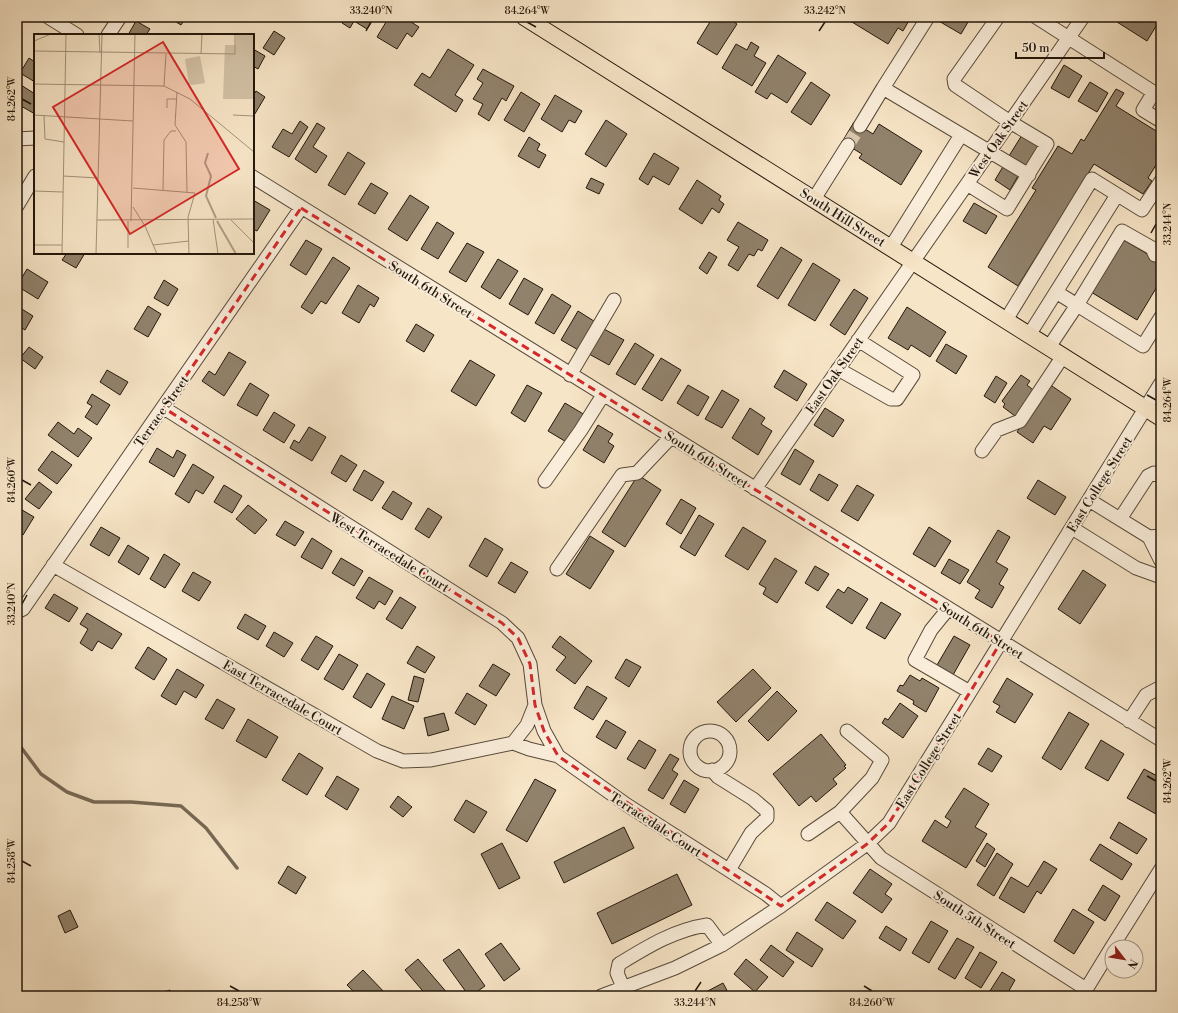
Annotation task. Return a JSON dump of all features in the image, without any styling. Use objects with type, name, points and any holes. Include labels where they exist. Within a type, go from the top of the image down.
[{"type":"main road","name":"South Hill Street","points":[[524,17],[1161,418]]},
{"type":"street","points":[[48,17],[75,34]]},
{"type":"street","points":[[109,34],[120,17]]},
{"type":"street","points":[[860,126],[928,17]]},
{"type":"street","points":[[967,184],[1008,209],[1048,144],[1010,122],[955,85],[954,79],[998,17]]},
{"type":"street","points":[[1036,17],[1157,94],[1143,110],[1161,121]]},
{"type":"street","name":"West Oak Street","points":[[913,261],[1083,17]]},
{"type":"street","points":[[883,88],[1029,175]]},
{"type":"street","points":[[891,247],[961,135]]},
{"type":"street","points":[[17,139],[34,138]]},
{"type":"street","points":[[814,199],[848,145]]},
{"type":"street","points":[[17,206],[34,178]]},
{"type":"street","name":"South 6th Street","points":[[254,178],[1161,740]]},
{"type":"street","points":[[1006,320],[1092,179],[1142,210],[1156,200],[1161,181]]},
{"type":"street","points":[[1030,335],[1117,195]]},
{"type":"street","name":"Terrace Street","points":[[17,612],[23,609],[164,408],[301,208]]},
{"type":"street","points":[[1049,347],[1122,231],[1156,250]]},
{"type":"street","name":"East Oak Street","points":[[755,489],[913,261]]},
{"type":"street","points":[[1056,292],[1144,346],[1161,317]]},
{"type":"street","points":[[570,374],[614,300]]},
{"type":"street","points":[[838,369],[891,399],[897,399],[912,375],[858,340]]},
{"type":"street","points":[[982,451],[997,430],[1020,421],[1063,356]]},
{"type":"street","name":"East College Street","points":[[601,996],[675,968],[722,945],[782,906],[867,844],[889,823],[1161,384]]},
{"type":"street","points":[[545,481],[581,430],[603,395]]},
{"type":"street","name":"West Terracedale Court","points":[[164,408],[502,623],[518,638],[530,664],[535,705],[527,725],[513,743]]},
{"type":"street","points":[[557,569],[622,475],[637,472],[671,437]]},
{"type":"street","points":[[1120,518],[1148,476],[1154,473],[1161,476]]},
{"type":"street","points":[[1089,500],[1155,536],[1161,562]]},
{"type":"street","points":[[1072,528],[1136,568],[1161,577]]},
{"type":"street","name":"East Terracedale Court","points":[[53,565],[377,751],[403,761],[431,760],[513,743]]},
{"type":"street","points":[[948,609],[931,630],[915,660],[970,692]]},
{"type":"street","points":[[1129,720],[1146,695],[1161,687]]},
{"type":"street","points":[[535,705],[544,731],[558,756]]},
{"type":"street","points":[[808,834],[840,812],[872,778],[882,760],[847,730]]},
{"type":"street","name":"Terracedale Court","points":[[513,743],[529,749],[558,756],[627,805],[729,870],[782,906]]},
{"type":"street","points":[[712,770],[718,776],[753,799],[767,811],[767,818],[751,833],[729,870]]},
{"type":"street","name":"South 5th Street","points":[[840,812],[881,858],[1083,994]]},
{"type":"street","points":[[1117,939],[1161,869]]},
{"type":"street","points":[[623,987],[617,973],[619,964],[651,944],[689,928],[707,925],[722,945]]},
{"type":"street","points":[[1083,994],[1104,960]]},
{"type":"highlighted area","points":[[301,208],[1001,642],[889,823],[867,844],[781,906],[558,756],[544,731],[535,705],[530,664],[518,638],[502,623],[164,408]]},
{"type":"building","points":[[168,17],[186,17],[181,25]]},
{"type":"building","points":[[346,17],[375,17],[367,29],[354,21],[350,28],[342,23]]},
{"type":"building","points":[[389,17],[403,17],[419,27],[412,37],[407,33],[397,49],[377,37]]},
{"type":"building","points":[[713,17],[726,17],[737,24],[717,55],[697,43]]},
{"type":"building","points":[[849,17],[911,17],[903,31],[898,28],[888,44],[847,19]]},
{"type":"building","points":[[939,17],[971,17],[961,34],[937,20]]},
{"type":"building","points":[[1120,17],[1149,17],[1158,23],[1147,41],[1117,22]]},
{"type":"building","points":[[136,21],[150,29],[147,34],[129,34]]},
{"type":"building","points":[[274,31],[285,38],[274,55],[263,48]]},
{"type":"building","points":[[751,42],[759,47],[754,56],[766,63],[752,86],[722,68],[736,44],[747,50]]},
{"type":"building","points":[[448,49],[474,65],[455,95],[463,100],[456,112],[414,85],[422,73],[430,78]]},
{"type":"building","points":[[254,50],[265,56],[258,69],[254,67]]},
{"type":"building","points":[[778,55],[806,73],[787,103],[771,93],[767,99],[755,92]]},
{"type":"building","points":[[29,58],[34,61],[34,81],[20,73]]},
{"type":"building","points":[[1064,65],[1082,76],[1069,98],[1051,88]]},
{"type":"building","points":[[483,69],[514,86],[506,101],[502,98],[489,121],[478,114],[483,104],[473,99],[483,83],[477,79]]},
{"type":"building","points":[[811,82],[830,95],[811,125],[791,112]]},
{"type":"building","points":[[1090,82],[1108,93],[1097,112],[1078,101]]},
{"type":"building","points":[[21,85],[34,93],[34,113],[21,106],[17,112],[17,92]]},
{"type":"building","points":[[1116,89],[1124,93],[1116,106],[1161,134],[1161,157],[1148,178],[1152,181],[1143,194],[1094,164],[1018,286],[988,267],[1036,190],[1032,188],[1058,146],[1072,154],[1081,139],[1084,141]]},
{"type":"building","points":[[256,91],[265,97],[254,115],[254,94]]},
{"type":"building","points":[[521,92],[540,104],[524,132],[504,120]]},
{"type":"building","points":[[555,95],[582,111],[575,123],[569,120],[562,132],[541,119]]},
{"type":"building","points":[[606,120],[627,134],[606,167],[585,154]]},
{"type":"building","points":[[300,121],[308,127],[289,157],[272,147],[283,129],[292,134]]},
{"type":"building","points":[[854,122],[873,134],[879,124],[922,151],[901,185],[859,158],[862,154],[842,142]]},
{"type":"building","points":[[317,123],[325,128],[313,147],[327,156],[316,173],[295,159]]},
{"type":"building","points":[[1022,135],[1039,145],[1027,166],[1009,156]]},
{"type":"building","points":[[529,137],[540,144],[537,150],[546,155],[539,168],[518,156]]},
{"type":"building","points":[[348,152],[365,163],[345,195],[328,185]]},
{"type":"building","points":[[654,153],[679,168],[669,185],[653,176],[648,185],[639,179]]},
{"type":"building","points":[[1004,165],[1019,174],[1010,190],[995,180]]},
{"type":"building","points":[[591,178],[604,184],[599,194],[586,188]]},
{"type":"building","points":[[697,180],[721,196],[719,200],[724,204],[719,213],[712,208],[702,224],[679,209]]},
{"type":"building","points":[[371,183],[388,193],[375,214],[358,204]]},
{"type":"building","points":[[410,195],[429,207],[407,241],[388,229]]},
{"type":"building","points":[[254,201],[270,210],[257,231],[254,230]]},
{"type":"building","points":[[974,203],[997,216],[986,234],[963,221]]},
{"type":"building","points":[[437,222],[454,233],[438,259],[421,249]]},
{"type":"building","points":[[738,222],[768,240],[762,251],[758,249],[754,256],[749,254],[738,271],[728,265],[739,247],[727,240]]},
{"type":"building","points":[[1122,239],[1161,262],[1161,280],[1137,320],[1091,292]]},
{"type":"building","points":[[306,240],[322,249],[306,275],[290,265]]},
{"type":"building","points":[[467,243],[484,252],[466,282],[449,272]]},
{"type":"building","points":[[781,247],[802,260],[778,299],[757,286]]},
{"type":"building","points":[[709,252],[717,257],[707,274],[699,268]]},
{"type":"building","points":[[66,254],[84,254],[76,268],[62,260]]},
{"type":"building","points":[[333,257],[350,268],[326,304],[321,301],[312,314],[301,307]]},
{"type":"building","points":[[498,259],[518,271],[500,299],[481,287]]},
{"type":"building","points":[[813,263],[840,280],[815,321],[788,305]]},
{"type":"building","points":[[27,269],[48,282],[38,299],[17,286]]},
{"type":"building","points":[[524,278],[543,289],[528,315],[509,304]]},
{"type":"building","points":[[164,280],[178,289],[168,306],[154,298]]},
{"type":"building","points":[[358,285],[379,298],[374,307],[370,304],[359,323],[342,313]]},
{"type":"building","points":[[854,289],[868,298],[845,335],[830,325]]},
{"type":"building","points":[[552,294],[571,306],[554,334],[535,323]]},
{"type":"building","points":[[17,306],[33,316],[25,330],[17,325]]},
{"type":"building","points":[[148,306],[161,314],[148,337],[134,329]]},
{"type":"building","points":[[907,307],[946,332],[930,357],[911,345],[908,350],[888,338]]},
{"type":"building","points":[[578,311],[597,323],[580,351],[561,340]]},
{"type":"building","points":[[416,324],[434,335],[424,352],[406,341]]},
{"type":"building","points":[[604,329],[624,340],[609,365],[589,354]]},
{"type":"building","points":[[635,343],[654,355],[635,385],[616,374]]},
{"type":"building","points":[[946,344],[967,356],[956,374],[936,361]]},
{"type":"building","points":[[29,347],[43,357],[35,369],[20,358]]},
{"type":"building","points":[[229,352],[246,362],[224,396],[202,381],[209,371],[215,375]]},
{"type":"building","points":[[661,358],[681,370],[662,401],[642,389]]},
{"type":"building","points":[[470,360],[495,375],[476,406],[451,391]]},
{"type":"building","points":[[107,370],[128,382],[120,395],[100,382]]},
{"type":"building","points":[[784,370],[807,384],[797,401],[774,387]]},
{"type":"building","points":[[1021,375],[1030,381],[1027,385],[1037,393],[1019,419],[1003,407],[1005,404],[1002,401]]},
{"type":"building","points":[[996,376],[1007,383],[995,403],[984,396]]},
{"type":"building","points":[[250,383],[269,395],[257,416],[237,405]]},
{"type":"building","points":[[1049,384],[1071,399],[1051,430],[1044,426],[1033,443],[1017,432]]},
{"type":"building","points":[[527,385],[542,393],[525,422],[511,413]]},
{"type":"building","points":[[688,385],[709,397],[698,416],[677,403]]},
{"type":"building","points":[[722,390],[739,400],[722,428],[705,419]]},
{"type":"building","points":[[92,394],[110,405],[97,425],[85,417],[92,406],[87,403]]},
{"type":"building","points":[[565,403],[585,415],[568,443],[548,431]]},
{"type":"building","points":[[750,408],[765,418],[761,424],[772,431],[758,455],[732,438]]},
{"type":"building","points":[[825,408],[844,420],[833,437],[814,425]]},
{"type":"building","points":[[274,412],[295,425],[284,443],[263,430]]},
{"type":"building","points":[[58,422],[74,434],[78,428],[92,438],[78,457],[48,435]]},
{"type":"building","points":[[598,425],[613,434],[608,442],[614,446],[604,463],[583,450]]},
{"type":"building","points":[[309,427],[326,437],[312,461],[290,448],[294,440],[299,443]]},
{"type":"building","points":[[157,448],[173,458],[177,450],[186,455],[174,477],[149,462]]},
{"type":"building","points":[[795,449],[814,461],[800,485],[781,474]]},
{"type":"building","points":[[52,451],[72,465],[57,484],[38,470]]},
{"type":"building","points":[[341,455],[357,465],[346,482],[331,473]]},
{"type":"building","points":[[193,464],[214,477],[203,494],[196,490],[189,503],[175,494]]},
{"type":"building","points":[[364,470],[384,482],[372,501],[353,490]]},
{"type":"building","points":[[819,474],[838,485],[828,501],[810,490]]},
{"type":"building","points":[[638,475],[661,490],[625,547],[602,532]]},
{"type":"building","points":[[1038,480],[1066,497],[1055,515],[1027,498]]},
{"type":"building","points":[[39,482],[52,492],[39,509],[25,499]]},
{"type":"building","points":[[224,485],[242,496],[232,513],[214,502]]},
{"type":"building","points":[[857,485],[874,495],[858,521],[841,511]]},
{"type":"building","points":[[393,491],[412,503],[402,520],[382,508]]},
{"type":"building","points":[[681,499],[696,508],[681,534],[666,524]]},
{"type":"building","points":[[248,505],[267,520],[255,534],[236,519]]},
{"type":"building","points":[[17,507],[34,517],[23,535],[17,532],[19,525],[17,524]]},
{"type":"building","points":[[428,508],[442,517],[429,538],[415,529]]},
{"type":"building","points":[[699,515],[714,524],[695,556],[680,547]]},
{"type":"building","points":[[285,521],[304,532],[295,546],[276,535]]},
{"type":"building","points":[[101,527],[120,538],[109,556],[90,545]]},
{"type":"building","points":[[743,527],[766,541],[748,570],[725,556]]},
{"type":"building","points":[[929,527],[951,541],[935,567],[913,554]]},
{"type":"building","points":[[998,530],[1010,537],[996,562],[1008,569],[999,584],[1004,587],[992,608],[975,598],[980,590],[967,582]]},
{"type":"building","points":[[590,536],[614,551],[590,589],[566,574]]},
{"type":"building","points":[[312,538],[332,551],[322,569],[301,557]]},
{"type":"building","points":[[485,538],[503,549],[487,577],[469,566]]},
{"type":"building","points":[[128,545],[149,558],[139,575],[118,562]]},
{"type":"building","points":[[164,554],[180,564],[165,588],[150,579]]},
{"type":"building","points":[[341,558],[363,571],[354,586],[332,573]]},
{"type":"building","points":[[775,558],[797,571],[777,603],[763,594],[766,588],[759,584]]},
{"type":"building","points":[[949,559],[969,570],[960,584],[941,573]]},
{"type":"building","points":[[511,562],[528,572],[515,593],[498,583]]},
{"type":"building","points":[[815,566],[829,574],[818,591],[805,583]]},
{"type":"building","points":[[1083,570],[1106,585],[1080,624],[1058,609]]},
{"type":"building","points":[[193,572],[211,582],[199,601],[182,591]]},
{"type":"building","points":[[369,577],[393,591],[385,605],[379,601],[374,609],[356,598]]},
{"type":"building","points":[[848,587],[868,599],[852,624],[826,607],[838,589],[844,593]]},
{"type":"building","points":[[54,594],[78,608],[69,622],[45,608]]},
{"type":"building","points":[[400,597],[416,607],[402,629],[386,619]]},
{"type":"building","points":[[881,602],[901,614],[885,639],[866,628]]},
{"type":"building","points":[[87,613],[122,634],[112,649],[98,641],[92,651],[80,643],[88,629],[80,624]]},
{"type":"building","points":[[245,614],[266,626],[258,640],[237,628]]},
{"type":"building","points":[[274,632],[293,643],[284,657],[266,646]]},
{"type":"building","points":[[316,636],[333,646],[318,670],[301,660]]},
{"type":"building","points":[[560,636],[592,661],[575,684],[556,670],[566,657],[552,647]]},
{"type":"building","points":[[954,636],[970,645],[953,675],[937,665]]},
{"type":"building","points":[[417,646],[435,657],[425,673],[407,663]]},
{"type":"building","points":[[148,647],[167,659],[154,680],[135,668]]},
{"type":"building","points":[[339,654],[358,665],[343,690],[324,679]]},
{"type":"building","points":[[626,659],[641,667],[629,687],[615,678]]},
{"type":"building","points":[[493,664],[510,674],[496,696],[479,686]]},
{"type":"building","points":[[177,669],[204,685],[196,698],[184,691],[176,705],[161,696]]},
{"type":"building","points":[[753,669],[771,688],[736,722],[717,702]]},
{"type":"building","points":[[367,673],[385,684],[371,708],[353,697]]},
{"type":"building","points":[[910,675],[920,681],[922,678],[939,688],[926,712],[913,704],[914,701],[897,691],[900,685],[903,686]]},
{"type":"building","points":[[414,676],[424,679],[418,702],[408,700]]},
{"type":"building","points":[[1007,678],[1033,694],[1015,723],[996,712],[1000,706],[993,702]]},
{"type":"building","points":[[587,686],[607,698],[593,720],[574,708]]},
{"type":"building","points":[[777,691],[797,711],[768,741],[748,721]]},
{"type":"building","points":[[467,693],[487,705],[475,725],[455,713]]},
{"type":"building","points":[[392,696],[414,706],[404,729],[382,719]]},
{"type":"building","points":[[217,699],[235,709],[223,729],[205,719]]},
{"type":"building","points":[[900,703],[918,716],[903,738],[882,723],[885,718],[888,720]]},
{"type":"building","points":[[1069,712],[1089,724],[1061,770],[1042,758]]},
{"type":"building","points":[[444,713],[449,730],[428,736],[424,718]]},
{"type":"building","points":[[248,719],[278,737],[266,758],[236,741]]},
{"type":"building","points":[[606,720],[626,732],[616,749],[596,737]]},
{"type":"building","points":[[821,734],[846,765],[844,766],[846,768],[833,779],[837,784],[816,802],[811,796],[799,806],[773,774]]},
{"type":"building","points":[[639,740],[656,750],[645,769],[627,759]]},
{"type":"building","points":[[1101,740],[1124,754],[1108,781],[1085,768]]},
{"type":"building","points":[[988,748],[1002,756],[992,772],[978,764]]},
{"type":"building","points":[[299,753],[323,768],[307,795],[282,780]]},
{"type":"building","points":[[670,754],[679,759],[672,770],[678,774],[663,799],[648,790]]},
{"type":"building","points":[[1144,769],[1161,778],[1161,805],[1156,814],[1127,798]]},
{"type":"building","points":[[337,776],[359,789],[347,810],[325,796]]},
{"type":"building","points":[[535,779],[556,790],[527,842],[506,830]]},
{"type":"building","points":[[684,780],[699,789],[685,813],[670,804]]},
{"type":"building","points":[[964,788],[989,804],[975,827],[987,834],[966,868],[922,841],[935,820],[947,828],[951,821],[945,817]]},
{"type":"building","points":[[398,796],[412,807],[403,817],[390,807]]},
{"type":"building","points":[[466,800],[487,812],[474,833],[454,820]]},
{"type":"building","points":[[1119,822],[1147,839],[1137,854],[1110,838]]},
{"type":"building","points":[[624,827],[634,848],[564,883],[554,862]]},
{"type":"building","points":[[502,843],[520,878],[499,889],[481,854]]},
{"type":"building","points":[[987,843],[995,849],[985,867],[976,861]]},
{"type":"building","points":[[1100,844],[1132,864],[1122,880],[1090,860]]},
{"type":"building","points":[[997,853],[1013,864],[994,896],[977,885]]},
{"type":"building","points":[[1044,861],[1057,869],[1041,894],[1037,891],[1024,913],[999,898],[1011,877],[1028,887]]},
{"type":"building","points":[[288,866],[306,877],[296,894],[278,883]]},
{"type":"building","points":[[870,869],[892,884],[885,894],[892,899],[882,913],[853,893]]},
{"type":"building","points":[[677,874],[692,905],[612,944],[597,913]]},
{"type":"building","points":[[1103,885],[1120,896],[1105,921],[1088,910]]},
{"type":"building","points":[[827,902],[856,921],[843,939],[815,920]]},
{"type":"building","points":[[1073,909],[1094,922],[1074,954],[1054,941]]},
{"type":"building","points":[[70,910],[78,927],[65,933],[58,916]]},
{"type":"building","points":[[931,921],[948,931],[929,963],[912,953]]},
{"type":"building","points":[[886,926],[907,939],[900,951],[879,938]]},
{"type":"building","points":[[797,932],[823,949],[812,967],[786,950]]},
{"type":"building","points":[[957,938],[974,947],[955,979],[938,969]]},
{"type":"building","points":[[501,943],[520,969],[504,981],[485,954]]},
{"type":"building","points":[[771,945],[794,962],[783,977],[760,960]]},
{"type":"building","points":[[459,949],[485,986],[471,996],[469,996],[443,960]]},
{"type":"building","points":[[980,952],[997,962],[981,988],[965,978]]},
{"type":"building","points":[[418,959],[449,995],[448,996],[427,996],[405,970]]},
{"type":"building","points":[[746,959],[768,977],[755,992],[734,974]]},
{"type":"building","points":[[363,970],[386,994],[384,996],[358,996],[347,985]]},
{"type":"building","points":[[1002,972],[1015,980],[1006,996],[991,996],[988,994]]},
{"type":"building","points":[[723,983],[730,996],[705,996],[704,993]]},
{"type":"building","points":[[170,990],[172,996],[162,996],[161,993]]},
{"type":"waterway","points":[[17,742],[41,774],[67,792],[94,802],[131,802],[181,806],[206,828],[237,868]]},
{"type":"tunnel","points":[[848,145],[860,126]]}]
